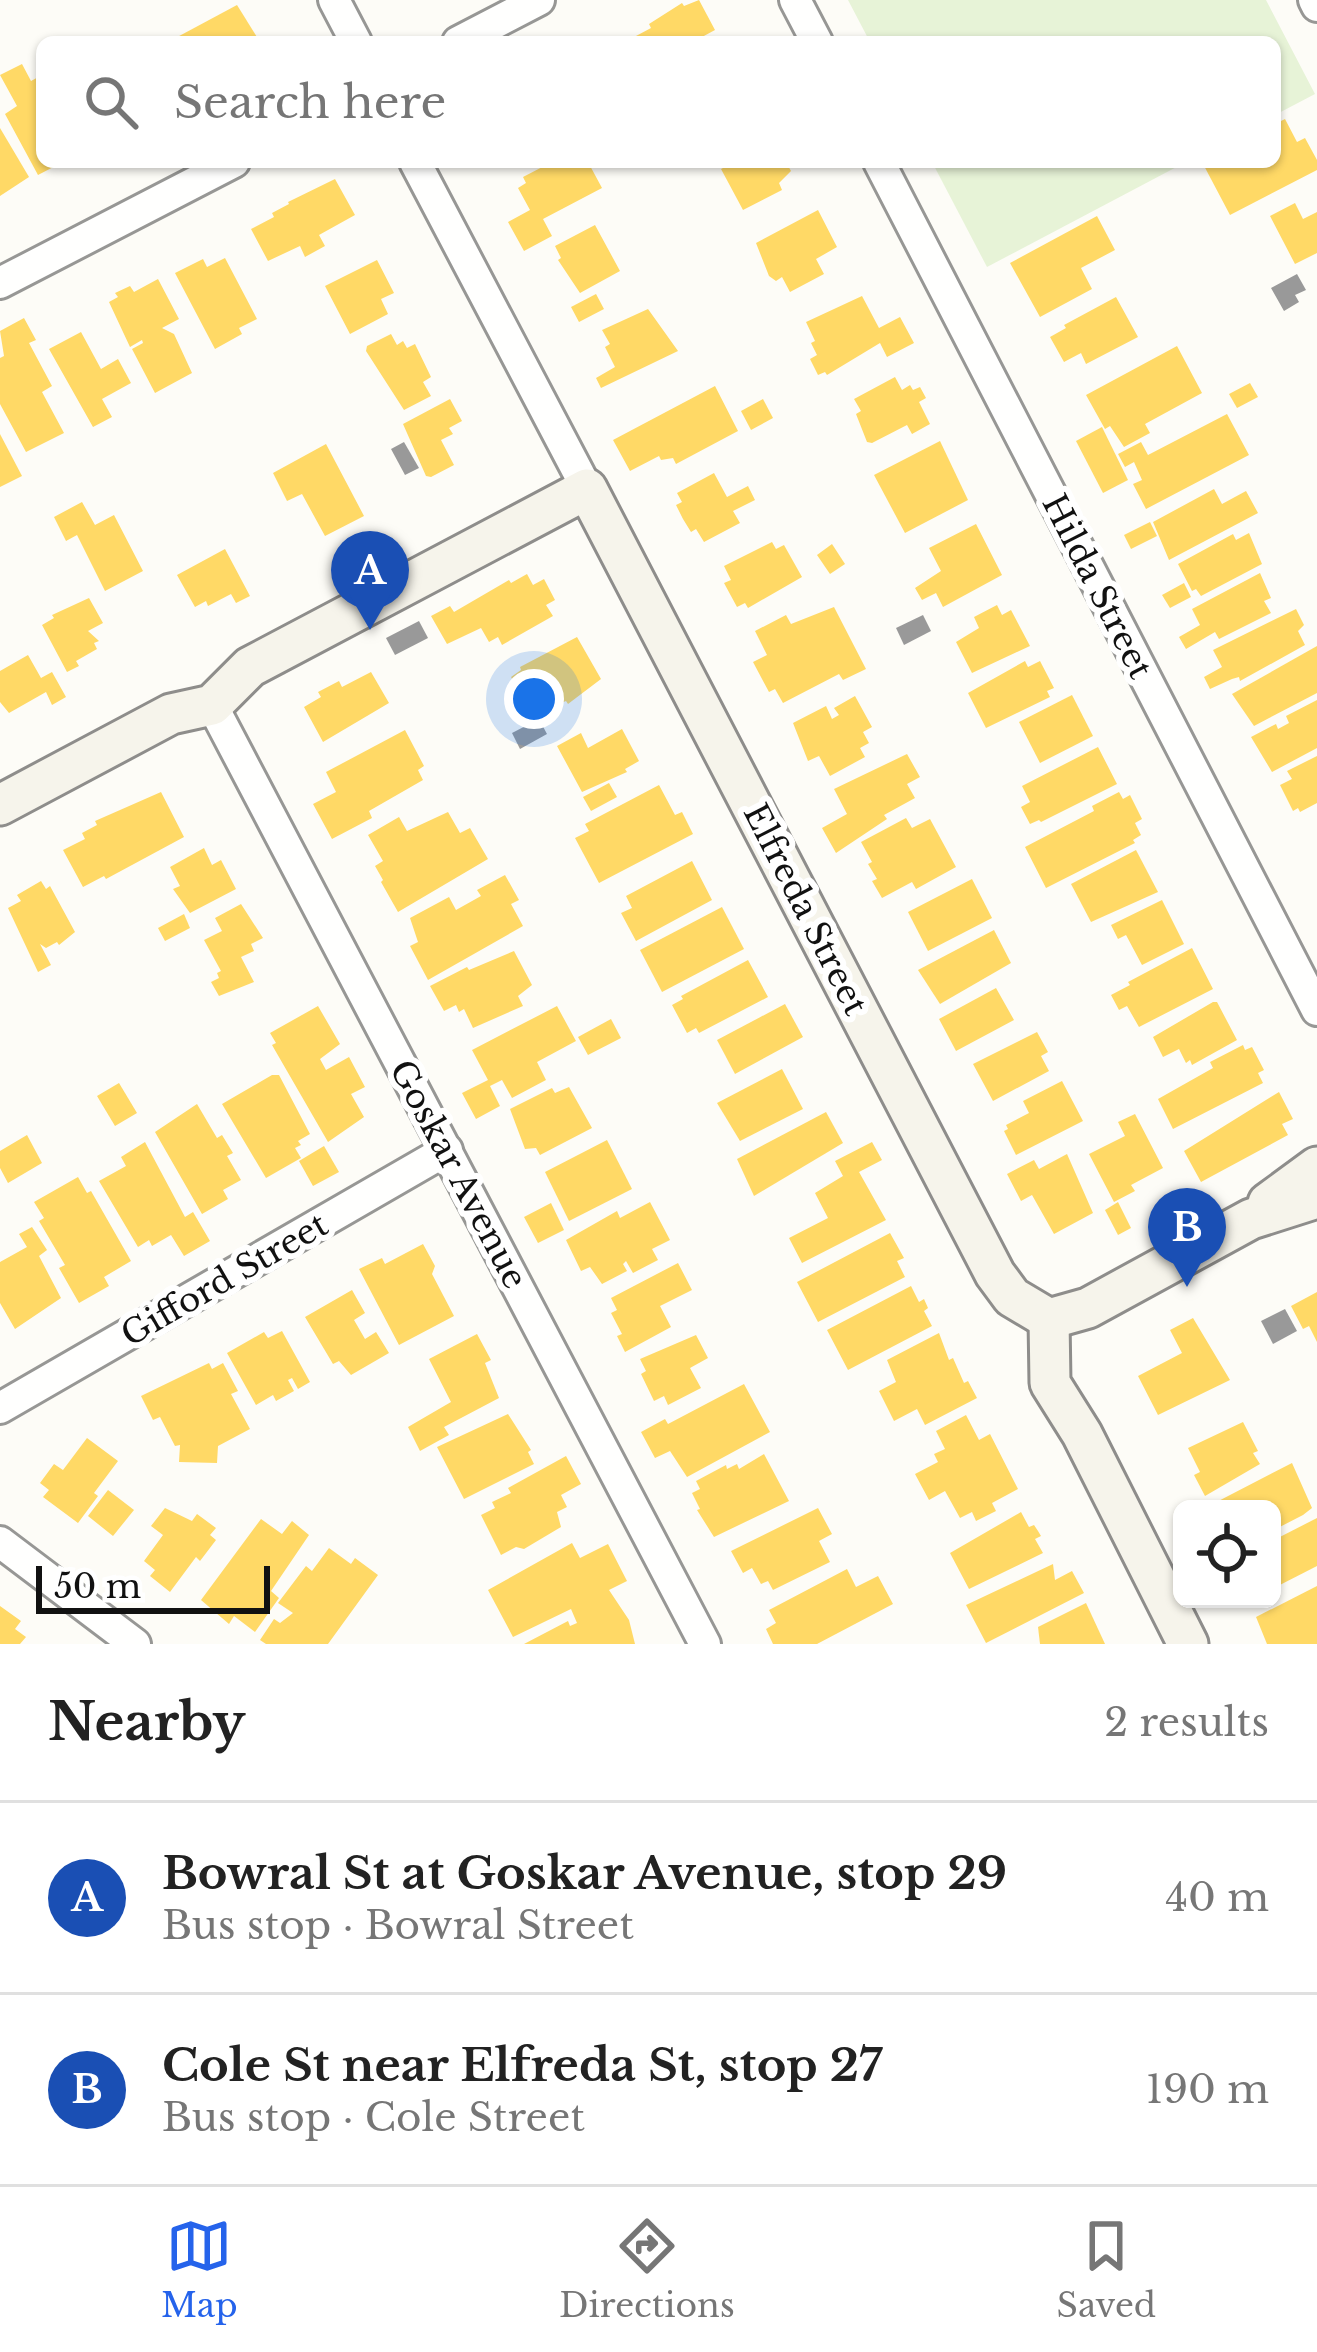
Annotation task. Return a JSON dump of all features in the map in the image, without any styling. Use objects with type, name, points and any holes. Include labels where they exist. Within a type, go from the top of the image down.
[{"type":"street","points":[[334,0],[353,36]]},
{"type":"street","points":[[470,36],[539,0]]},
{"type":"street","points":[[795,0],[814,36]]},
{"type":"street","points":[[0,283],[222,168]]},
{"type":"street","name":"Elfreda Street","points":[[419,168],[995,1274],[1012,1297],[1049,1318]]},
{"type":"street","name":"Hilda Street","points":[[882,168],[1317,1010]]},
{"type":"street","points":[[0,805],[171,714],[212,705],[250,667],[587,489]]},
{"type":"street","name":"Goskar Avenue","points":[[212,705],[705,1644]]},
{"type":"street","name":"Gifford Street","points":[[0,1408],[447,1150]]},
{"type":"street","points":[[1251,1219],[1317,1167]]},
{"type":"street","points":[[1188,1644],[1082,1434],[1050,1383],[1049,1318],[1088,1308],[1251,1219],[1317,1198]]},
{"type":"street","points":[[0,1542],[135,1644]]},
{"type":"green space","points":[[848,0],[1266,0],[1315,94],[1281,112],[1281,36],[867,36]]},
{"type":"green space","points":[[935,168],[1175,168],[987,267]]},
{"type":"building: Homes","points":[[699,0],[715,30],[704,36],[636,36],[682,3]]},
{"type":"building: Homes","points":[[237,5],[256,36],[179,36]]},
{"type":"building: Homes","points":[[22,64],[31,81],[36,78],[36,168],[51,168],[38,175],[5,114],[17,106],[0,75]]},
{"type":"building: Homes","points":[[1285,119],[1297,142],[1305,138],[1317,170],[1230,215],[1205,168],[1281,168],[1281,121]]},
{"type":"building: Homes","points":[[0,128],[29,177],[0,196]]},
{"type":"building: Homes","points":[[540,168],[591,168],[602,188],[543,219],[552,236],[524,251],[508,222],[530,210],[518,188],[526,183],[523,177]]},
{"type":"building: Homes","points":[[721,169],[791,171],[779,183],[782,190],[743,210]]},
{"type":"building: Homes","points":[[335,179],[355,215],[319,235],[325,246],[305,257],[300,246],[268,261],[251,229],[274,217],[272,213],[288,202]]},
{"type":"building: Homes","points":[[1295,203],[1303,219],[1317,212],[1317,253],[1295,264],[1270,216]]},
{"type":"building: Homes","points":[[818,210],[837,247],[816,259],[824,274],[790,292],[782,277],[776,281],[769,276],[756,243]]},
{"type":"building: Homes","points":[[1097,216],[1115,250],[1081,268],[1092,289],[1040,317],[1010,263]]},
{"type":"building: Homes","points":[[595,225],[620,271],[580,293],[558,260],[555,246]]},
{"type":"building: Homes","points":[[225,258],[257,319],[215,349],[175,273],[203,259],[207,267]]},
{"type":"building: Homes","points":[[377,260],[394,293],[381,299],[388,314],[350,334],[325,286]]},
{"type":"building: Homes","points":[[158,279],[179,319],[162,328],[174,334],[192,373],[155,393],[132,349],[142,340],[130,347],[109,302],[118,297],[115,293],[130,286],[134,292]]},
{"type":"building: Homes","points":[[596,294],[604,309],[579,322],[571,307]]},
{"type":"building: Homes","points":[[862,296],[879,328],[900,317],[914,343],[887,357],[880,343],[827,375],[818,375],[810,359],[817,355],[811,343],[815,341],[806,322]]},
{"type":"building: Homes","points":[[1116,297],[1138,337],[1086,364],[1081,353],[1064,362],[1050,337]]},
{"type":"building: Homes","points":[[648,309],[678,351],[601,388],[596,378],[615,367],[602,330]]},
{"type":"building: Homes","points":[[24,318],[36,340],[29,343],[52,386],[42,392],[64,433],[26,452],[0,404],[0,358],[4,356],[0,331]]},
{"type":"building: Homes","points":[[81,332],[101,369],[118,359],[131,383],[102,399],[112,417],[93,427],[49,349]]},
{"type":"building: Homes","points":[[391,334],[397,345],[403,341],[407,348],[415,344],[431,377],[423,382],[431,396],[404,410],[366,351]]},
{"type":"building: Homes","points":[[1177,346],[1202,393],[1145,424],[1150,433],[1124,447],[1110,426],[1105,429],[1086,395]]},
{"type":"building: Homes","points":[[895,377],[902,390],[910,385],[913,390],[920,387],[926,398],[919,402],[930,424],[912,434],[907,425],[867,442],[854,399]]},
{"type":"building: Homes","points":[[1250,383],[1258,397],[1237,408],[1229,394]]},
{"type":"building: Homes","points":[[715,386],[738,431],[676,464],[673,458],[661,460],[659,456],[630,471],[613,440]]},
{"type":"building: Homes","points":[[450,399],[462,421],[449,428],[453,434],[441,440],[454,465],[426,476],[403,424]]},
{"type":"building: Homes","points":[[763,399],[773,418],[751,430],[741,411]]},
{"type":"building: Homes","points":[[1227,414],[1249,455],[1146,509],[1133,484],[1142,480],[1134,462],[1125,467],[1118,454],[1141,442],[1148,455]]},
{"type":"building: Homes","points":[[1102,427],[1128,480],[1103,493],[1076,441]]},
{"type":"building: Homes","points":[[0,434],[22,476],[0,487]]},
{"type":"building: Homes","points":[[940,441],[968,500],[905,533],[874,475]]},
{"type":"building: Homes","points":[[326,444],[364,516],[325,536],[302,494],[287,501],[273,473]]},
{"type":"building: Homes","points":[[714,473],[727,497],[748,486],[755,500],[733,511],[740,523],[704,542],[683,519],[676,505],[682,502],[677,493]]},
{"type":"building: Homes","points":[[1214,489],[1222,504],[1246,491],[1258,513],[1169,560],[1153,522]]},
{"type":"building: Homes","points":[[82,502],[95,525],[114,515],[143,571],[105,591],[77,535],[66,541],[54,517]]},
{"type":"building: Homes","points":[[1150,522],[1157,536],[1131,549],[1124,535]]},
{"type":"building: Homes","points":[[976,524],[1002,575],[943,607],[936,593],[922,600],[915,588],[941,571],[929,548]]},
{"type":"building: Homes","points":[[1249,533],[1262,564],[1201,596],[1196,589],[1192,591],[1178,564],[1233,534],[1236,540]]},
{"type":"building: Homes","points":[[772,542],[776,549],[784,545],[802,577],[748,608],[745,603],[737,607],[724,583],[731,580],[724,566]]},
{"type":"building: Homes","points":[[832,544],[845,564],[830,574],[817,555]]},
{"type":"building: Homes","points":[[225,549],[250,596],[236,603],[231,594],[195,607],[177,575]]},
{"type":"building: Homes","points":[[1260,573],[1271,598],[1264,601],[1271,613],[1219,639],[1215,632],[1186,649],[1179,637],[1200,625],[1192,609]]},
{"type":"building: Homes","points":[[527,574],[533,585],[544,579],[555,600],[546,605],[553,616],[502,645],[498,637],[489,642],[481,628],[447,644],[431,616],[450,606],[454,612]]},
{"type":"building: Homes","points":[[1184,583],[1191,597],[1170,608],[1162,595]]},
{"type":"building: Homes","points":[[89,598],[103,623],[88,631],[99,641],[94,643],[97,649],[67,672],[42,625],[52,615]]},
{"type":"building: Homes","points":[[997,605],[1002,615],[1011,610],[1030,646],[972,673],[956,642],[979,628],[974,617]]},
{"type":"building: Homes","points":[[834,607],[866,669],[843,680],[839,674],[783,703],[775,689],[769,692],[753,662],[767,655],[755,631],[786,615],[791,624]]},
{"type":"building: Homes","points":[[1296,609],[1304,625],[1298,631],[1305,645],[1240,681],[1239,677],[1210,689],[1204,677],[1222,667],[1213,650]]},
{"type":"building: Homes","points":[[577,637],[601,679],[568,704],[533,715],[511,677],[520,667]]},
{"type":"building: Homes","points":[[1317,646],[1317,693],[1254,726],[1232,694]]},
{"type":"building: Homes","points":[[28,655],[41,678],[52,672],[66,697],[52,705],[46,692],[9,713],[0,702],[0,671]]},
{"type":"building: Homes","points":[[1025,661],[1028,667],[1040,661],[1054,688],[1047,691],[1050,697],[986,728],[968,693]]},
{"type":"building: Homes","points":[[371,672],[389,703],[323,742],[304,707],[321,697],[318,692],[339,681],[342,687]]},
{"type":"building: Homes","points":[[1072,695],[1093,736],[1040,763],[1019,722]]},
{"type":"building: Homes","points":[[855,696],[872,727],[863,732],[869,743],[860,748],[865,757],[830,776],[819,756],[808,761],[793,723],[826,706],[832,719],[839,715],[834,708]]},
{"type":"building: Homes","points":[[1317,700],[1317,748],[1272,772],[1251,737],[1289,723],[1286,716]]},
{"type":"building: Homes","points":[[622,729],[639,761],[627,772],[582,792],[557,746],[581,733],[588,748]]},
{"type":"building: Homes","points":[[405,730],[424,766],[418,770],[423,780],[369,811],[372,818],[332,839],[313,804],[336,792],[326,772]]},
{"type":"building: Homes","points":[[1098,747],[1117,784],[1030,824],[1021,807],[1030,802],[1022,786]]},
{"type":"building: Homes","points":[[907,754],[920,777],[907,784],[915,798],[884,815],[887,819],[836,853],[822,828],[847,814],[834,789]]},
{"type":"building: Homes","points":[[1317,756],[1317,803],[1293,811],[1280,785],[1292,779],[1287,771]]},
{"type":"building: Homes","points":[[609,783],[617,797],[591,811],[583,797]]},
{"type":"building: Homes","points":[[659,785],[675,815],[682,812],[693,834],[599,883],[575,838],[589,831],[585,824]]},
{"type":"building: Homes","points":[[161,792],[184,837],[83,887],[63,850],[85,839],[82,833],[97,825],[95,821]]},
{"type":"building: Homes","points":[[1119,792],[1123,799],[1130,795],[1142,819],[1135,823],[1141,835],[1135,843],[1046,888],[1025,847],[1094,811],[1092,806]]},
{"type":"building: Homes","points":[[448,812],[460,833],[470,828],[488,859],[398,912],[381,882],[375,866],[383,861],[368,835],[399,817],[407,831]]},
{"type":"building: Homes","points":[[906,818],[912,828],[930,819],[956,867],[916,889],[912,882],[882,898],[861,842]]},
{"type":"building: Homes","points":[[204,848],[212,865],[221,860],[236,889],[190,913],[173,889],[180,886],[170,867]]},
{"type":"building: Homes","points":[[1136,850],[1158,892],[1091,922],[1071,884]]},
{"type":"building: Homes","points":[[692,861],[712,900],[636,941],[621,913],[632,908],[626,896]]},
{"type":"building: Homes","points":[[505,875],[519,900],[511,904],[523,926],[428,980],[410,946],[418,942],[410,918],[449,897],[456,910],[481,896],[477,890]]},
{"type":"building: Homes","points":[[972,879],[992,918],[928,951],[908,912]]},
{"type":"building: Homes","points":[[41,881],[46,889],[50,886],[75,932],[59,945],[46,948],[40,944],[51,965],[38,972],[8,908],[21,901],[17,895]]},
{"type":"building: Homes","points":[[1162,900],[1184,944],[1142,965],[1126,935],[1118,939],[1111,925]]},
{"type":"building: Homes","points":[[241,904],[263,938],[251,944],[254,951],[241,957],[254,982],[219,996],[211,982],[221,971],[204,940],[222,931],[215,918]]},
{"type":"building: Homes","points":[[722,907],[744,949],[662,992],[640,950]]},
{"type":"building: Homes","points":[[184,914],[190,928],[165,941],[158,928]]},
{"type":"building: Homes","points":[[994,930],[1011,963],[940,1004],[918,970]]},
{"type":"building: Homes","points":[[1192,948],[1213,989],[1139,1027],[1127,1006],[1119,1010],[1111,995]]},
{"type":"building: Homes","points":[[514,951],[532,985],[518,996],[523,1006],[473,1028],[464,1009],[459,1012],[456,1005],[444,1011],[430,986]]},
{"type":"building: Homes","points":[[748,960],[768,997],[699,1033],[696,1028],[687,1033],[672,1005]]},
{"type":"building: Homes","points":[[996,988],[1014,1020],[956,1051],[939,1019]]},
{"type":"building: Homes","points":[[1213,1002],[1237,1040],[1192,1065],[1179,1049],[1163,1057],[1153,1037]]},
{"type":"building: Homes","points":[[785,1004],[803,1037],[735,1074],[717,1040]]},
{"type":"building: Homes","points":[[318,1006],[340,1044],[320,1059],[326,1070],[349,1057],[365,1087],[351,1094],[364,1117],[328,1142],[272,1045],[276,1043],[270,1033]]},
{"type":"building: Homes","points":[[557,1006],[576,1041],[537,1062],[546,1080],[512,1098],[502,1080],[490,1086],[500,1106],[476,1119],[462,1093],[488,1080],[472,1050]]},
{"type":"building: Homes","points":[[611,1019],[621,1038],[588,1055],[578,1037]]},
{"type":"building: Homes","points":[[1037,1032],[1048,1052],[1041,1056],[1049,1071],[993,1101],[973,1064]]},
{"type":"building: Homes","points":[[1243,1045],[1245,1050],[1252,1047],[1264,1070],[1258,1073],[1263,1083],[1173,1129],[1158,1099]]},
{"type":"building: Homes","points":[[782,1069],[803,1109],[740,1141],[717,1103]]},
{"type":"building: Homes","points":[[279,1075],[310,1134],[295,1148],[301,1158],[266,1178],[222,1104]]},
{"type":"building: Homes","points":[[1062,1081],[1083,1121],[1016,1155],[1004,1131],[1006,1125],[1029,1113],[1023,1101]]},
{"type":"building: Homes","points":[[119,1083],[137,1113],[115,1126],[97,1096]]},
{"type":"building: Homes","points":[[569,1087],[592,1128],[540,1155],[536,1148],[525,1149],[510,1109],[552,1088],[555,1093]]},
{"type":"building: Homes","points":[[1279,1092],[1293,1119],[1282,1124],[1288,1135],[1201,1182],[1184,1151]]},
{"type":"building: Homes","points":[[197,1104],[217,1138],[222,1135],[233,1153],[227,1156],[241,1180],[223,1190],[228,1199],[202,1214],[155,1132]]},
{"type":"building: Homes","points":[[826,1112],[843,1143],[754,1196],[737,1159]]},
{"type":"building: Homes","points":[[1135,1114],[1163,1168],[1131,1185],[1135,1191],[1114,1202],[1089,1154],[1125,1136],[1118,1122]]},
{"type":"building: Homes","points":[[27,1135],[42,1163],[8,1183],[0,1168],[0,1151]]},
{"type":"building: Homes","points":[[607,1140],[632,1189],[569,1221],[545,1172]]},
{"type":"building: Homes","points":[[145,1142],[185,1217],[193,1212],[210,1241],[184,1256],[171,1235],[152,1246],[149,1240],[138,1247],[99,1181],[126,1166],[121,1157]]},
{"type":"building: Homes","points":[[872,1142],[882,1160],[859,1172],[886,1220],[802,1263],[789,1238],[828,1218],[815,1193],[843,1176],[835,1161]]},
{"type":"building: Homes","points":[[324,1146],[339,1172],[313,1186],[299,1161]]},
{"type":"building: Homes","points":[[1067,1154],[1093,1213],[1054,1234],[1032,1195],[1021,1201],[1007,1174],[1034,1160],[1039,1169]]},
{"type":"building: Homes","points":[[78,1177],[131,1261],[104,1277],[109,1286],[79,1303],[59,1268],[65,1265],[39,1221],[44,1218],[34,1202]]},
{"type":"building: Homes","points":[[650,1202],[670,1240],[652,1249],[658,1260],[633,1273],[626,1261],[627,1271],[602,1284],[590,1267],[581,1271],[566,1240],[617,1211],[620,1218]]},
{"type":"building: Homes","points":[[1118,1202],[1131,1228],[1118,1235],[1105,1210]]},
{"type":"building: Homes","points":[[551,1203],[564,1230],[538,1243],[524,1217]]},
{"type":"building: Homes","points":[[32,1227],[47,1250],[39,1256],[61,1298],[15,1329],[0,1303],[0,1262],[27,1247],[19,1234]]},
{"type":"building: Homes","points":[[890,1233],[904,1258],[897,1261],[905,1277],[818,1322],[797,1282]]},
{"type":"building: Homes","points":[[423,1244],[454,1316],[399,1345],[359,1269],[382,1258],[385,1264]]},
{"type":"building: Homes","points":[[678,1263],[692,1290],[660,1306],[671,1327],[625,1352],[611,1313],[617,1310],[611,1298]]},
{"type":"building: Homes","points":[[911,1286],[919,1302],[924,1299],[932,1326],[848,1370],[827,1330]]},
{"type":"building: Homes","points":[[352,1290],[365,1313],[354,1320],[365,1339],[376,1332],[389,1353],[351,1375],[339,1361],[333,1364],[305,1317]]},
{"type":"building: Homes","points":[[1317,1292],[1317,1342],[1309,1326],[1303,1329],[1291,1306]]},
{"type":"building: Homes","points":[[1193,1318],[1230,1380],[1158,1415],[1138,1376],[1182,1353],[1170,1330]]},
{"type":"building: Homes","points":[[282,1331],[310,1382],[298,1389],[292,1378],[288,1380],[294,1391],[256,1405],[227,1353],[264,1332],[268,1338]]},
{"type":"building: Homes","points":[[939,1333],[949,1360],[953,1358],[977,1398],[925,1425],[917,1409],[894,1421],[879,1391],[896,1382],[887,1360]]},
{"type":"building: Homes","points":[[477,1334],[491,1360],[485,1363],[499,1398],[444,1427],[449,1435],[420,1451],[408,1427],[451,1402],[429,1359]]},
{"type":"building: Homes","points":[[696,1335],[708,1358],[690,1368],[701,1388],[668,1405],[664,1396],[654,1401],[641,1374],[646,1371],[640,1359]]},
{"type":"building: Homes","points":[[209,1363],[212,1369],[223,1363],[238,1391],[231,1394],[250,1429],[218,1446],[217,1463],[179,1462],[180,1445],[175,1446],[160,1417],[153,1420],[141,1396]]},
{"type":"building: Homes","points":[[744,1384],[770,1432],[687,1477],[670,1451],[655,1458],[641,1432],[665,1419],[668,1424]]},
{"type":"building: Homes","points":[[508,1414],[531,1450],[534,1464],[464,1499],[437,1447]]},
{"type":"building: Homes","points":[[966,1415],[979,1440],[990,1434],[1018,1489],[992,1503],[996,1511],[976,1521],[972,1512],[960,1518],[945,1491],[929,1500],[915,1474],[938,1462],[934,1454],[945,1449],[936,1431]]},
{"type":"building: Homes","points":[[1243,1422],[1260,1464],[1205,1496],[1188,1448]]},
{"type":"building: Homes","points":[[87,1438],[118,1461],[78,1523],[43,1497],[49,1490],[40,1483],[54,1464],[63,1470]]},
{"type":"building: Homes","points":[[764,1454],[789,1501],[714,1537],[697,1510],[692,1493],[700,1489],[696,1481],[726,1465],[727,1469],[737,1464],[739,1469]]},
{"type":"building: Homes","points":[[566,1456],[581,1484],[561,1495],[567,1507],[557,1512],[561,1527],[524,1549],[516,1547],[501,1555],[481,1515],[495,1508],[492,1502],[511,1493],[508,1488]]},
{"type":"building: Homes","points":[[1292,1463],[1312,1508],[1281,1526],[1281,1500],[1220,1500]]},
{"type":"building: Homes","points":[[108,1490],[134,1510],[113,1536],[88,1516]]},
{"type":"building: Homes","points":[[165,1508],[192,1521],[197,1514],[216,1528],[210,1535],[216,1540],[200,1561],[196,1557],[170,1592],[150,1576],[155,1570],[144,1561],[163,1535],[151,1526]]},
{"type":"building: Homes","points":[[818,1508],[832,1534],[819,1541],[830,1562],[773,1590],[768,1581],[761,1584],[752,1568],[743,1573],[731,1551]]},
{"type":"building: Homes","points":[[1021,1512],[1041,1536],[1035,1539],[1043,1553],[969,1589],[950,1553]]},
{"type":"building: Homes","points":[[1317,1518],[1317,1566],[1281,1584],[1281,1536]]},
{"type":"building: Homes","points":[[261,1519],[282,1534],[292,1521],[309,1535],[271,1591],[279,1598],[255,1632],[234,1616],[229,1624],[201,1600]]},
{"type":"building: Homes","points":[[572,1543],[580,1558],[608,1544],[627,1581],[609,1590],[629,1620],[635,1644],[524,1644],[568,1621],[570,1626],[577,1623],[571,1609],[513,1637],[488,1590]]},
{"type":"building: Homes","points":[[329,1548],[351,1564],[355,1558],[378,1575],[328,1644],[266,1644],[260,1640],[274,1619],[280,1623],[293,1613],[278,1603],[306,1566],[312,1571]]},
{"type":"building: Homes","points":[[1053,1564],[1055,1580],[1072,1571],[1084,1593],[986,1643],[966,1605]]},
{"type":"building: Homes","points":[[847,1569],[856,1587],[878,1576],[893,1604],[817,1644],[773,1644],[766,1629],[776,1623],[769,1610]]},
{"type":"building: Homes","points":[[1317,1586],[1317,1644],[1267,1644],[1256,1617]]},
{"type":"building: Homes","points":[[1086,1603],[1105,1644],[1040,1644],[1038,1627]]},
{"type":"building: Homes","points":[[0,1606],[21,1621],[15,1629],[26,1637],[20,1644],[0,1644]]},
{"type":"building: Industry","points":[[1297,274],[1306,290],[1295,295],[1299,302],[1284,311],[1271,288]]},
{"type":"building: Industry","points":[[404,442],[419,468],[405,475],[391,449]]},
{"type":"building: Industry","points":[[923,615],[931,631],[904,645],[896,628]]},
{"type":"building: Industry","points":[[419,621],[428,638],[395,655],[386,638]]},
{"type":"building: Industry","points":[[539,719],[547,734],[520,749],[512,733]]},
{"type":"building: Industry","points":[[1285,1309],[1297,1331],[1273,1344],[1261,1321]]},
{"type":"place","name":"Bowral St at Goskar Avenue, stop 29","points":[[370,630]]},
{"type":"place","name":"Cole St near Elfreda St, stop 27","points":[[1187,1287]]}]
